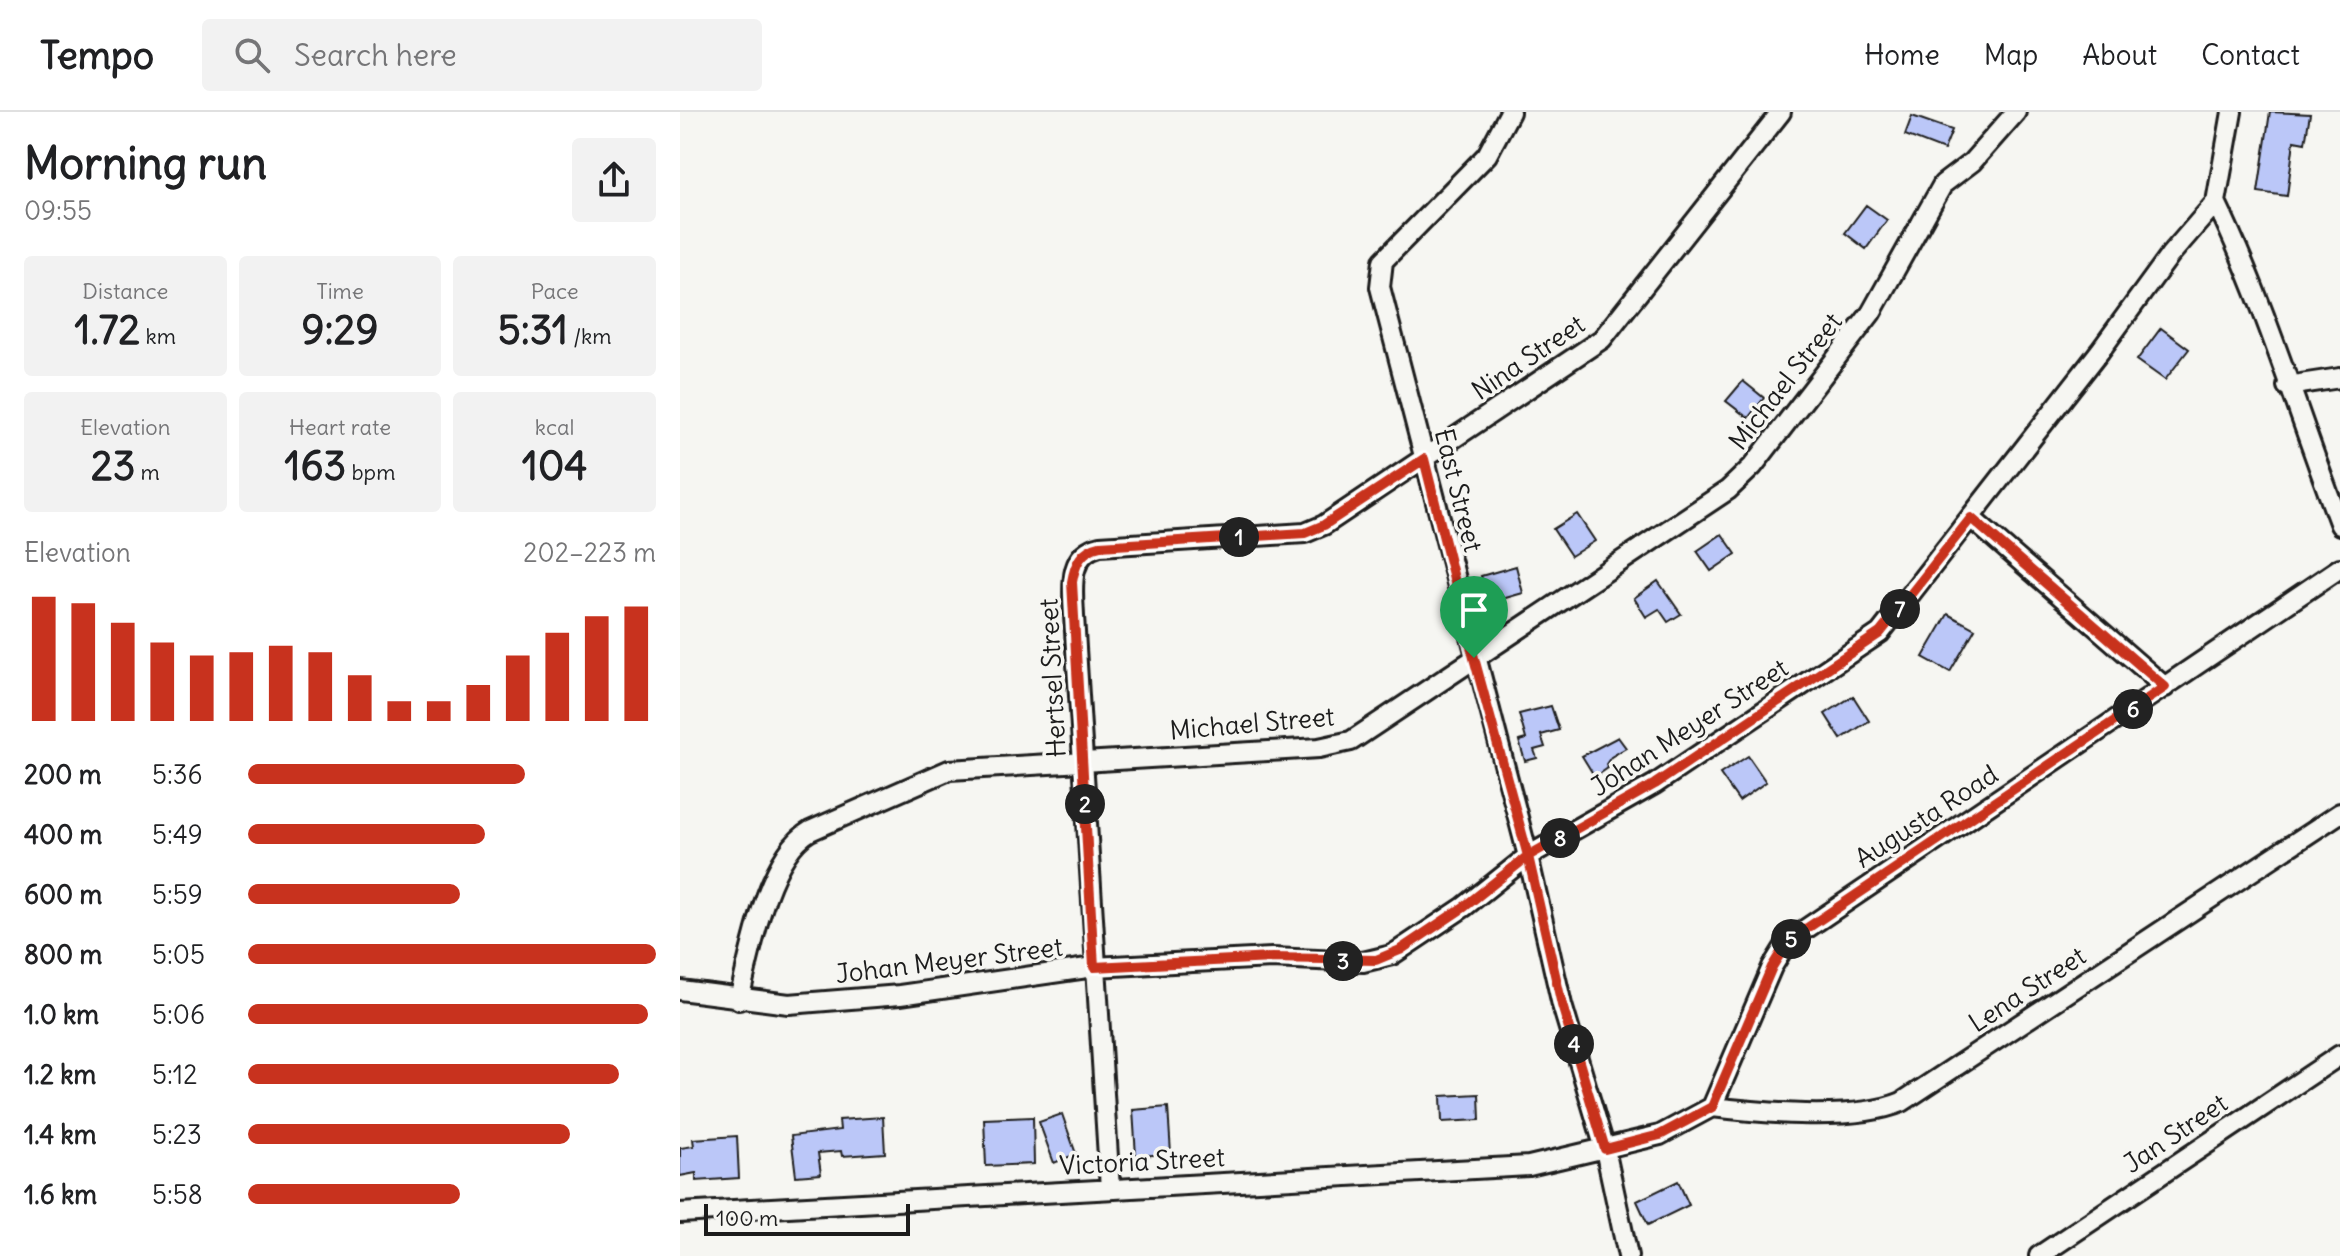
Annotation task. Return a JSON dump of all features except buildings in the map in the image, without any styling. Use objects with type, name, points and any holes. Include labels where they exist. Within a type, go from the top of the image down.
[{"type":"street","name":"East Street","points":[[1510,112],[1487,155],[1383,261],[1379,278],[1474,658],[1528,856],[1562,1005],[1605,1149],[1628,1256]]},
{"type":"street","name":"Nina Street","points":[[1086,551],[1100,546],[1305,533],[1324,525],[1602,339],[1781,112]]},
{"type":"street","name":"Michael Street","points":[[739,1000],[756,932],[777,874],[791,847],[803,835],[949,770],[1338,745],[1356,738],[1728,490],[1747,473],[1871,313],[1943,184],[1972,162],[2016,112]]},
{"type":"street","points":[[2232,112],[2216,202],[2252,278],[2287,386],[2340,525]]},
{"type":"street","name":"Johan Meyer Street","points":[[680,990],[780,1005],[872,998],[1094,967],[1272,958],[1376,960],[1400,950],[1464,907],[1528,856],[1655,784],[1880,633],[2170,255],[2216,202]]},
{"type":"street","points":[[2287,386],[2340,378]]},
{"type":"street","points":[[1971,518],[2165,687]]},
{"type":"street","name":"Hertsel Street","points":[[1086,551],[1076,565],[1072,582],[1110,1189]]},
{"type":"street","name":"Augusta Road","points":[[1712,1107],[1772,967],[1788,941],[2340,568]]},
{"type":"street","name":"Lena Street","points":[[1712,1107],[1809,1113],[1879,1110],[1902,1102],[2340,813]]},
{"type":"street","name":"Jan Street","points":[[2039,1256],[2340,1055]]},
{"type":"street","points":[[1605,1149],[1660,1135],[1712,1107]]},
{"type":"street","name":"Victoria Street","points":[[680,1213],[1529,1166],[1605,1149]]},
{"type":"route","points":[[1474,658],[1424,459],[1311,532],[1100,546],[1086,551],[1076,565],[1072,582],[1094,967],[1272,958],[1376,960],[1392,955],[1464,907],[1528,856],[1562,1005],[1605,1149],[1660,1135],[1712,1107],[1772,967],[1788,941],[2165,687],[1971,518],[1880,633],[1655,784],[1528,856],[1474,658]]}]
